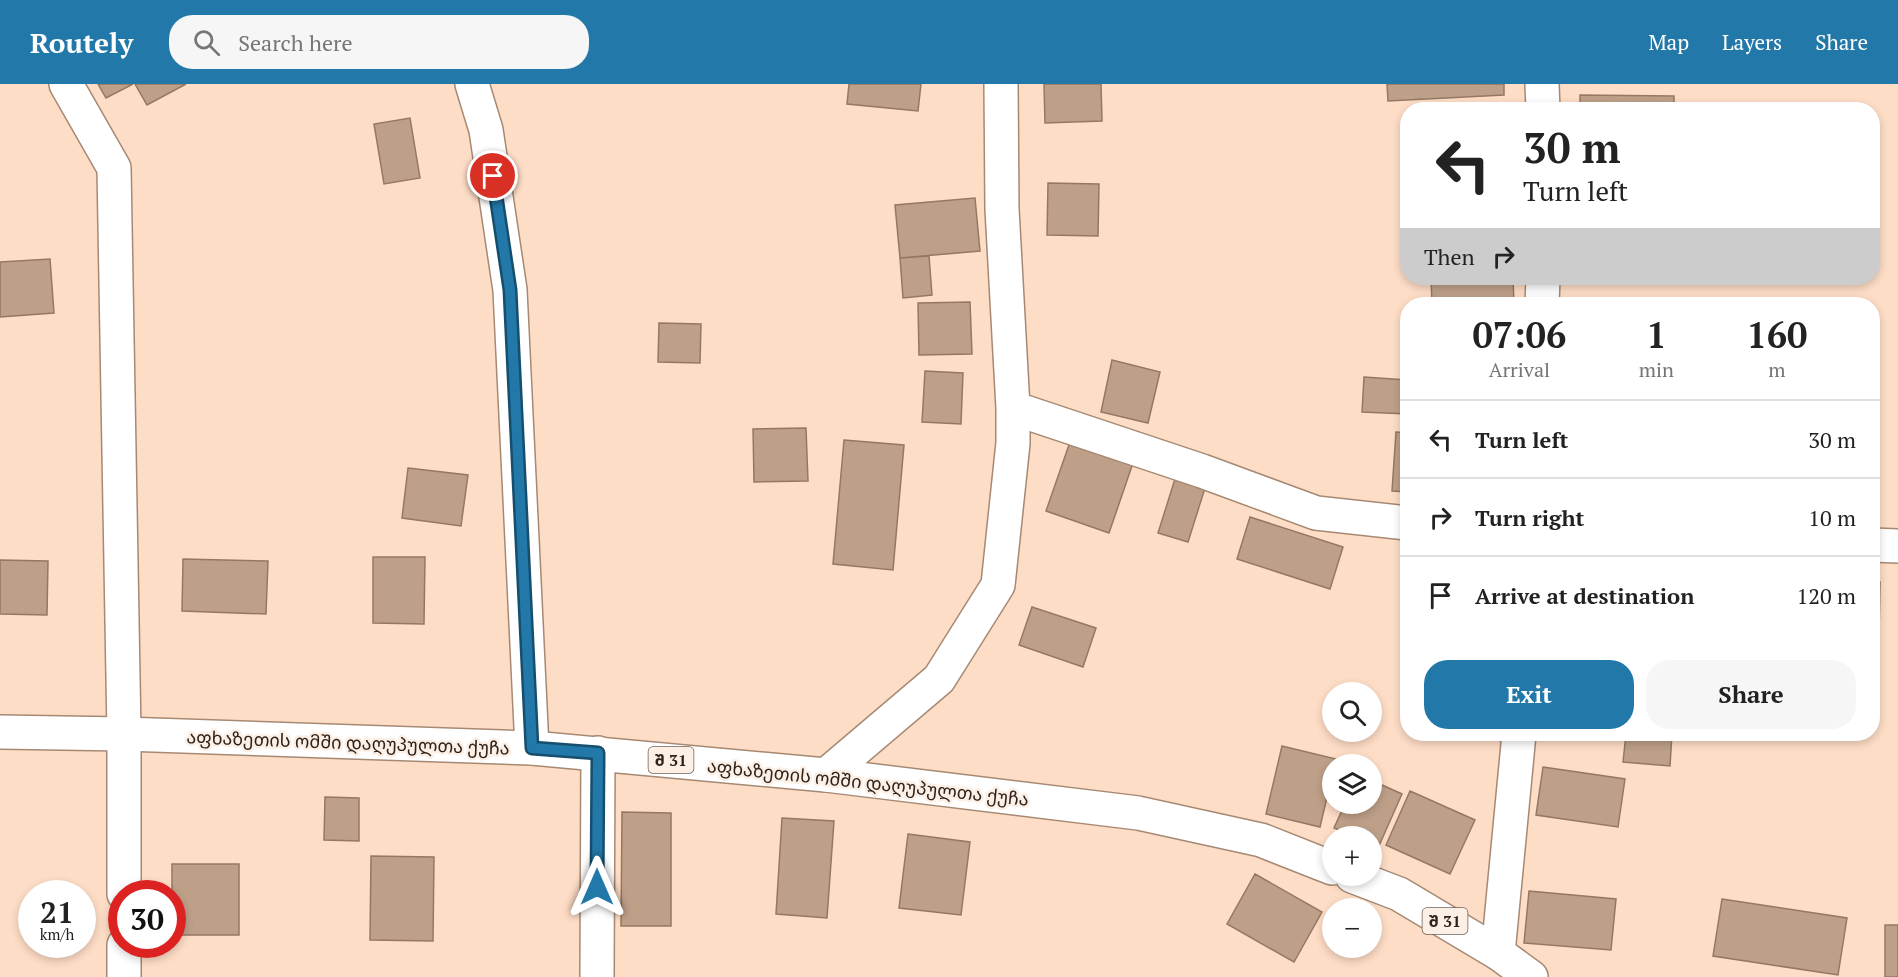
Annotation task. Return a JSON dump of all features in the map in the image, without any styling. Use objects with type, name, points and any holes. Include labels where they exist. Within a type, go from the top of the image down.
[{"type":"street","points":[[66,84],[114,168],[124,734],[124,880]]},
{"type":"street","points":[[472,84],[486,130],[510,290],[532,748]]},
{"type":"street","points":[[826,776],[939,679],[998,585],[1013,443],[1002,209],[1001,84]]},
{"type":"street","points":[[1542,84],[1543,102]]},
{"type":"street","points":[[1013,408],[1202,471],[1316,513],[1400,523]]},
{"type":"street","points":[[1880,545],[1898,546]]},
{"type":"street","name":"აფხაზეთის ომში დაღუპულთა ქუჩა","points":[[0,732],[532,748],[598,753],[826,776],[1138,813],[1261,840],[1322,864]]},
{"type":"street","points":[[1498,953],[1518,741]]},
{"type":"street","points":[[597,977],[598,753]]},
{"type":"street","name":"შ 31","points":[[1378,886],[1399,894],[1498,953],[1531,977]]},
{"type":"street","points":[[124,958],[124,977]]},
{"type":"building","points":[[98,84],[133,84],[106,98]]},
{"type":"building","points":[[135,84],[186,84],[147,105]]},
{"type":"building","points":[[849,84],[921,84],[918,111],[847,104]]},
{"type":"building","points":[[1044,84],[1101,84],[1102,121],[1045,123]]},
{"type":"building","points":[[1387,84],[1504,84],[1504,95],[1388,101]]},
{"type":"building","points":[[1580,95],[1674,96],[1674,102],[1580,102]]},
{"type":"building","points":[[410,118],[420,178],[384,184],[374,124]]},
{"type":"building","points":[[1048,183],[1099,184],[1098,236],[1047,235]]},
{"type":"building","points":[[975,198],[980,251],[900,258],[895,205]]},
{"type":"building","points":[[929,256],[932,295],[903,298],[900,258]]},
{"type":"building","points":[[50,259],[54,313],[0,317],[0,262]]},
{"type":"building","points":[[1431,285],[1513,285],[1514,297],[1432,297]]},
{"type":"building","points":[[970,302],[972,354],[919,355],[918,303]]},
{"type":"building","points":[[659,323],[701,324],[700,363],[658,362]]},
{"type":"building","points":[[1112,360],[1160,372],[1148,423],[1101,412]]},
{"type":"building","points":[[925,371],[963,373],[961,424],[922,422]]},
{"type":"building","points":[[1364,377],[1400,380],[1400,414],[1362,412]]},
{"type":"building","points":[[806,428],[808,481],[754,482],[753,429]]},
{"type":"building","points":[[1396,432],[1400,432],[1400,492],[1392,491]]},
{"type":"building","points":[[844,440],[904,445],[893,570],[833,564]]},
{"type":"building","points":[[1070,442],[1133,463],[1109,533],[1046,511]]},
{"type":"building","points":[[408,468],[468,475],[461,526],[402,518]]},
{"type":"building","points":[[1175,479],[1205,488],[1188,542],[1158,533]]},
{"type":"building","points":[[1250,517],[1343,547],[1330,589],[1237,559]]},
{"type":"building","points":[[373,557],[425,557],[424,624],[373,623]]},
{"type":"building","points":[[183,559],[268,561],[266,614],[182,611]]},
{"type":"building","points":[[0,560],[48,561],[47,615],[0,614]]},
{"type":"building","points":[[1032,607],[1096,628],[1083,667],[1019,645]]},
{"type":"building","points":[[1625,741],[1672,741],[1670,766],[1623,762]]},
{"type":"building","points":[[1282,746],[1322,756],[1323,814],[1320,827],[1266,814]]},
{"type":"building","points":[[1543,767],[1625,779],[1618,827],[1536,815]]},
{"type":"building","points":[[1382,785],[1402,794],[1382,839],[1382,826],[1335,826],[1340,814],[1382,814]]},
{"type":"building","points":[[1410,791],[1475,820],[1450,874],[1386,845]]},
{"type":"building","points":[[325,797],[359,798],[359,841],[324,840]]},
{"type":"building","points":[[622,812],[671,813],[671,926],[621,926]]},
{"type":"building","points":[[782,818],[834,821],[827,918],[776,914]]},
{"type":"building","points":[[908,834],[970,842],[961,915],[899,908]]},
{"type":"building","points":[[371,856],[434,857],[433,941],[370,940]]},
{"type":"building","points":[[172,864],[239,864],[239,935],[186,935],[186,880],[172,880]]},
{"type":"building","points":[[1255,874],[1322,912],[1294,962],[1227,924]]},
{"type":"building","points":[[1529,891],[1616,899],[1611,950],[1524,943]]},
{"type":"building","points":[[1722,899],[1847,918],[1838,975],[1713,956]]},
{"type":"building","points":[[1885,925],[1898,925],[1898,977],[1885,977]]},
{"type":"route","points":[[493,176],[510,290],[532,748],[598,753],[597,887]]}]
